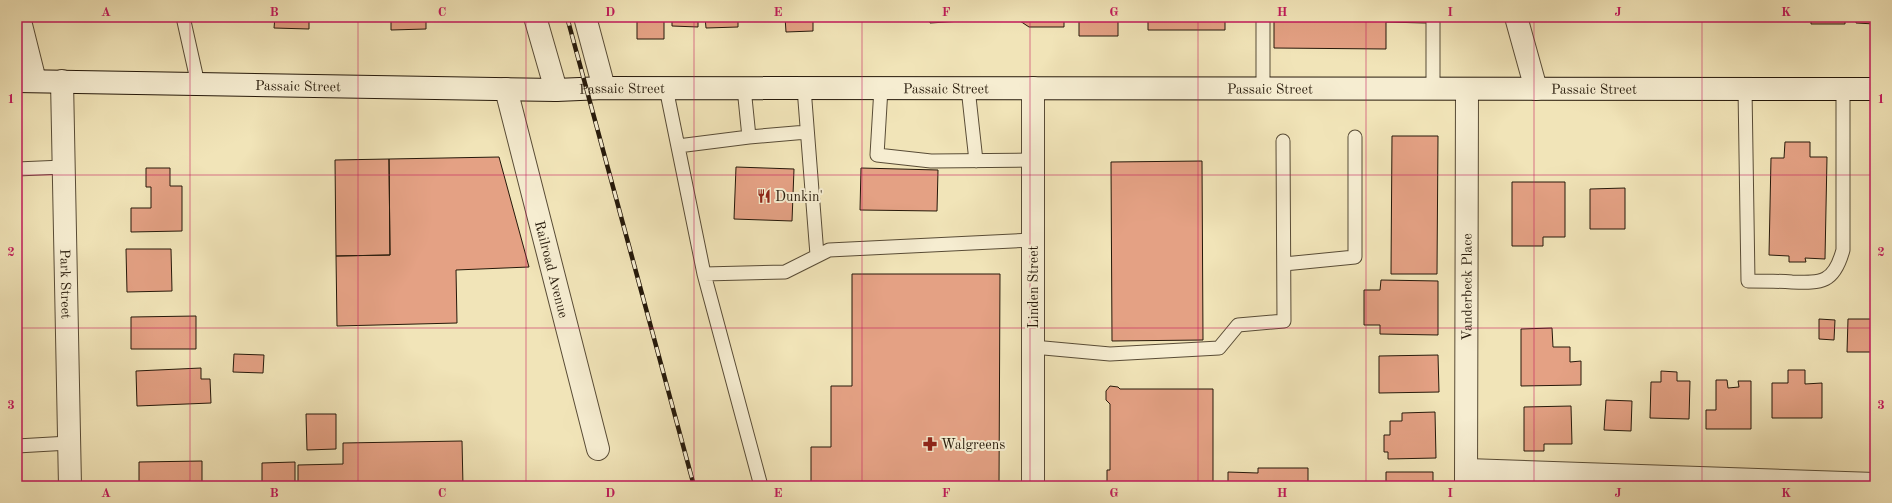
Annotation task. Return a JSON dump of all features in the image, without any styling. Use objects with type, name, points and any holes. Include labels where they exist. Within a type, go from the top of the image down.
[{"type":"street","points":[[19,17],[26,81]]},
{"type":"street","points":[[534,17],[556,90]]},
{"type":"street","points":[[585,17],[604,88]]},
{"type":"street","points":[[1516,17],[1536,89]]},
{"type":"street","name":"Passaic Street","points":[[26,81],[556,90],[604,88],[1875,89]]},
{"type":"street","name":"Park Street","points":[[62,82],[70,486]]},
{"type":"street","name":"Linden Street","points":[[1033,88],[1033,486]]},
{"type":"street","name":"Railroad Avenue","points":[[506,89],[541,221],[598,449]]},
{"type":"street","name":"Vanderbeck Place","points":[[1466,478],[1467,89]]},
{"type":"street","points":[[1466,478],[1875,484]]},
{"type":"lane","points":[[183,17],[198,84]]},
{"type":"lane","points":[[1263,17],[1263,89]]},
{"type":"lane","points":[[1433,17],[1433,89]]},
{"type":"lane","points":[[666,88],[704,274],[761,486]]},
{"type":"lane","points":[[744,88],[750,137]]},
{"type":"lane","points":[[804,88],[817,256]]},
{"type":"lane","points":[[881,88],[877,155],[931,161],[1033,160]]},
{"type":"lane","points":[[968,88],[976,161]]},
{"type":"lane","points":[[1746,89],[1748,281],[1818,283],[1834,272],[1839,263],[1843,250],[1843,89]]},
{"type":"lane","points":[[678,146],[807,132]]},
{"type":"lane","points":[[1284,264],[1355,257],[1355,137]]},
{"type":"lane","points":[[1033,347],[1110,354],[1219,348],[1238,325],[1284,321],[1283,141]]},
{"type":"lane","points":[[17,169],[63,167]]},
{"type":"lane","points":[[704,274],[785,272],[829,250],[1033,240]]},
{"type":"lane","points":[[17,446],[69,443]]},
{"type":"building","points":[[275,17],[309,17],[309,29],[274,28]]},
{"type":"building","points":[[336,17],[373,17],[373,20],[336,19]]},
{"type":"building","points":[[391,17],[426,17],[426,29],[391,30]]},
{"type":"building","points":[[637,17],[664,17],[664,39],[637,39]]},
{"type":"building","points":[[672,17],[698,17],[698,27],[672,26]]},
{"type":"building","points":[[705,17],[738,17],[738,27],[706,28]]},
{"type":"building","points":[[785,17],[813,17],[813,31],[786,32]]},
{"type":"building","points":[[930,17],[962,17],[962,21],[930,23]]},
{"type":"building","points":[[1020,17],[1064,17],[1064,27],[1029,27],[1020,21]]},
{"type":"building","points":[[1079,17],[1118,17],[1118,36],[1079,36]]},
{"type":"building","points":[[1148,17],[1225,17],[1225,30],[1148,30]]},
{"type":"building","points":[[1274,17],[1426,17],[1426,23],[1386,22],[1386,49],[1274,48]]},
{"type":"building","points":[[1782,17],[1802,17],[1802,21],[1782,21]]},
{"type":"building","points":[[1811,17],[1845,17],[1845,24],[1811,24]]},
{"type":"building","points":[[1856,17],[1875,17],[1875,24],[1856,23]]},
{"type":"building","points":[[1392,136],[1438,136],[1437,274],[1391,274]]},
{"type":"building","points":[[1785,142],[1810,142],[1810,157],[1827,157],[1825,259],[1805,258],[1806,262],[1789,262],[1789,256],[1769,255],[1771,158],[1784,158]]},
{"type":"building","points":[[499,157],[529,267],[456,270],[457,323],[337,326],[336,256],[390,255],[389,159]]},
{"type":"building","points":[[389,159],[390,255],[336,256],[335,160]]},
{"type":"building","points":[[1202,161],[1203,340],[1112,341],[1111,162]]},
{"type":"building","points":[[736,167],[794,169],[792,221],[734,219]]},
{"type":"building","points":[[146,168],[170,168],[170,186],[182,186],[182,231],[131,232],[131,208],[151,208],[151,187],[146,187]]},
{"type":"building","points":[[861,168],[938,170],[937,211],[860,210]]},
{"type":"building","points":[[1512,182],[1565,182],[1565,237],[1543,237],[1543,246],[1512,246]]},
{"type":"building","points":[[1625,188],[1625,229],[1590,229],[1590,189]]},
{"type":"building","points":[[126,249],[171,249],[172,291],[127,292]]},
{"type":"building","points":[[852,274],[1000,274],[999,486],[811,486],[811,447],[831,447],[831,386],[852,386]]},
{"type":"building","points":[[1381,280],[1438,281],[1438,335],[1380,334],[1380,325],[1364,325],[1364,290],[1380,290]]},
{"type":"building","points":[[196,316],[196,349],[131,349],[131,317]]},
{"type":"building","points":[[1819,319],[1835,320],[1834,340],[1819,339]]},
{"type":"building","points":[[1848,319],[1875,319],[1875,352],[1847,352]]},
{"type":"building","points":[[1552,328],[1553,347],[1570,347],[1570,362],[1581,361],[1581,385],[1521,386],[1521,329]]},
{"type":"building","points":[[234,354],[264,355],[263,373],[233,372]]},
{"type":"building","points":[[1438,355],[1439,392],[1379,393],[1379,356]]},
{"type":"building","points":[[201,368],[201,379],[210,379],[211,403],[137,406],[136,371]]},
{"type":"building","points":[[1788,370],[1805,370],[1805,384],[1822,383],[1822,418],[1772,418],[1772,383],[1788,383]]},
{"type":"building","points":[[1661,371],[1677,372],[1677,381],[1690,381],[1689,419],[1650,418],[1651,382],[1661,382]]},
{"type":"building","points":[[1716,380],[1727,380],[1728,388],[1739,387],[1738,381],[1751,381],[1751,429],[1706,429],[1706,410],[1716,410]]},
{"type":"building","points":[[1110,386],[1118,387],[1120,389],[1213,389],[1213,482],[1228,482],[1228,472],[1258,473],[1258,468],[1308,468],[1308,486],[1107,486],[1107,470],[1110,470],[1110,404],[1106,400],[1106,391]]},
{"type":"building","points":[[1606,400],[1632,401],[1631,431],[1604,430]]},
{"type":"building","points":[[1571,406],[1572,444],[1544,444],[1544,451],[1524,451],[1524,407]]},
{"type":"building","points":[[1435,412],[1436,458],[1388,459],[1388,452],[1384,452],[1384,435],[1390,435],[1390,421],[1402,421],[1402,413]]},
{"type":"building","points":[[306,414],[336,414],[336,449],[307,450]]},
{"type":"building","points":[[462,441],[463,486],[298,486],[298,465],[343,464],[343,443]]},
{"type":"building","points":[[202,461],[202,486],[139,486],[139,462]]},
{"type":"building","points":[[295,462],[295,486],[262,486],[262,463]]},
{"type":"building","points":[[1386,472],[1433,472],[1433,486],[1386,486]]},
{"type":"railway","points":[[567,17],[694,486]]},
{"type":"place","name":"Dunkin'","points":[[764,196]]},
{"type":"place","name":"Walgreens","points":[[930,444]]}]
